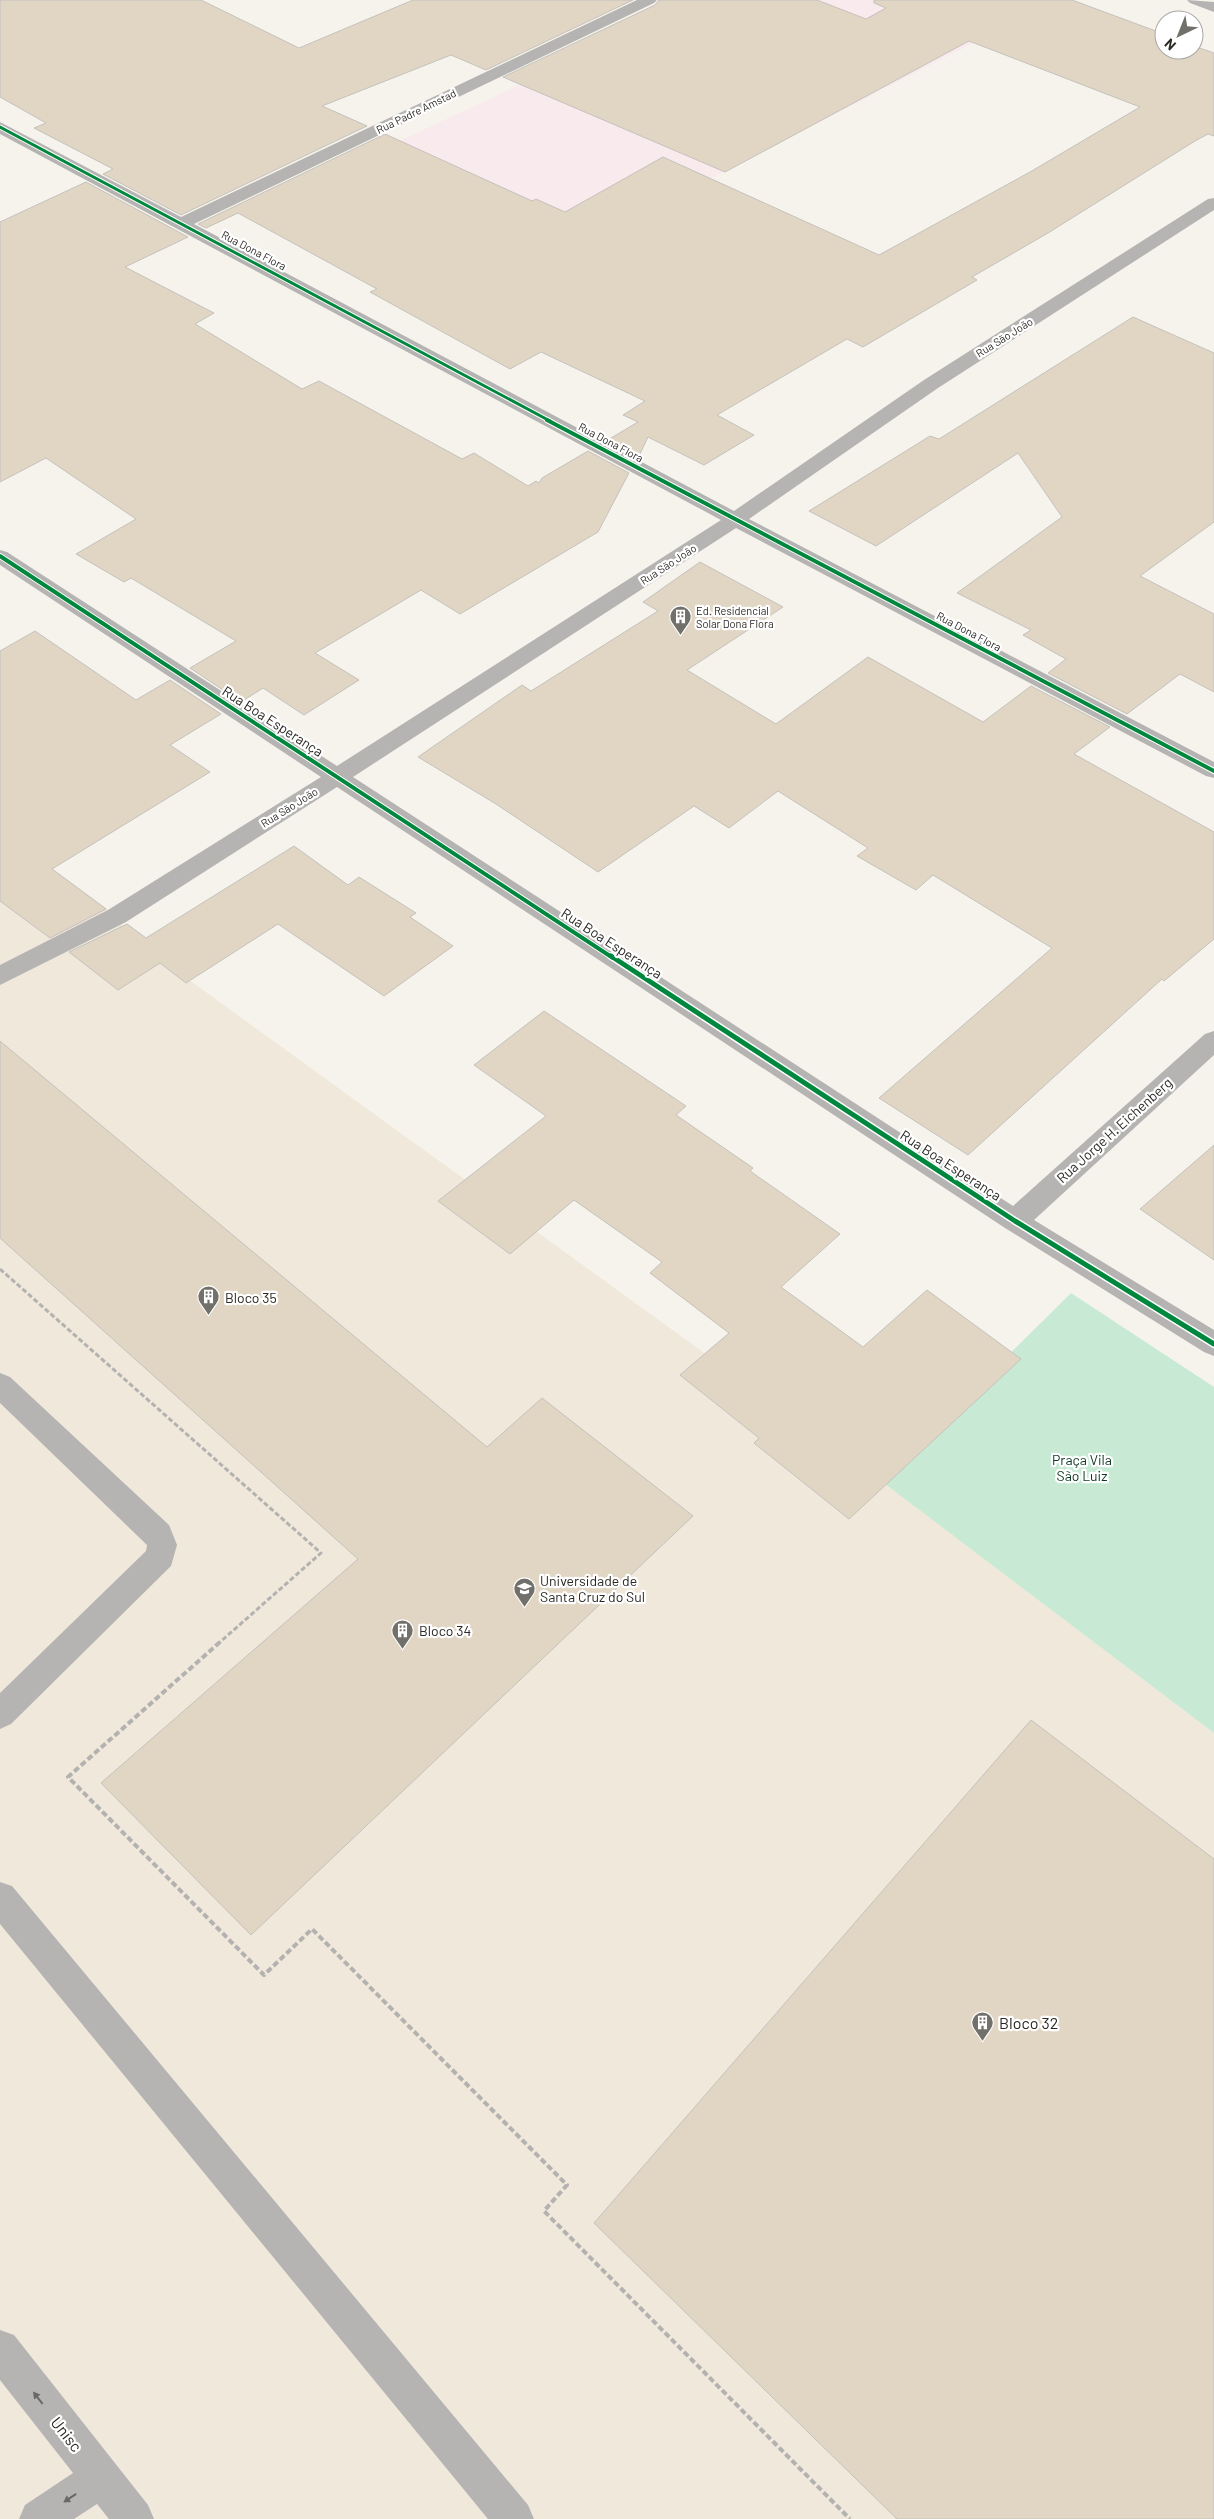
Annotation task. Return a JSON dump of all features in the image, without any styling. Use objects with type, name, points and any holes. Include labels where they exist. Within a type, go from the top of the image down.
[{"type":"street","name":"Rua Padre Amstad","points":[[182,223],[649,0]]},
{"type":"street","points":[[1195,0],[1214,7]]},
{"type":"street","name":"Rua Dona Flora","points":[[0,127],[735,520],[1214,771]]},
{"type":"street","name":"Rua São João","points":[[0,976],[116,916],[338,776],[735,520],[931,384],[1214,203]]},
{"type":"street","name":"Rua Boa Esperança","points":[[0,556],[1015,1221],[1214,1344]]},
{"type":"street","name":"Rua Jorge H. Eichenberg","points":[[1015,1221],[1214,1040]]},
{"type":"street","points":[[0,1385],[158,1534],[162,1545],[160,1557],[0,1714]]},
{"type":"street","points":[[0,1898],[514,2519]]},
{"type":"street","name":"Unisc","points":[[0,2349],[134,2519]]},
{"type":"street","points":[[40,2519],[101,2478]]},
{"type":"path","points":[[0,1269],[321,1553],[68,1777],[264,1976],[312,1928],[567,2185],[544,2211],[850,2519]]},
{"type":"shaded area","points":[[702,0],[1056,0],[582,245],[382,149]]},
{"type":"shaded area","name":"Universidade de Santa Cruz do Sul","points":[[0,830],[117,916],[127,935],[881,1481],[1214,1733],[1214,2519],[0,2519]]},
{"type":"green space","name":"Praça Vila São Luiz","points":[[1071,1293],[1214,1387],[1214,1733],[881,1481]]},
{"type":"building","points":[[0,0],[201,0],[299,48],[413,0],[633,0],[486,70],[451,55],[322,106],[367,126],[181,215],[103,174],[113,169],[34,128],[46,123],[0,97]]},
{"type":"building","points":[[659,0],[817,0],[866,19],[886,8],[874,3],[874,0],[1072,0],[1154,30],[1154,60],[1204,60],[1204,50],[1214,53],[1214,136],[1208,134],[1195,141],[1048,233],[972,277],[977,280],[863,347],[847,339],[717,415],[754,435],[704,465],[648,437],[638,458],[606,441],[638,422],[623,415],[645,401],[541,352],[510,369],[370,292],[377,289],[238,213],[206,228],[198,224],[385,134],[532,201],[536,199],[565,212],[663,157],[879,255],[1030,172],[1140,107],[969,41],[725,172],[503,77],[655,5]]},
{"type":"building","points":[[86,182],[188,237],[125,267],[214,313],[195,324],[302,389],[319,381],[462,459],[474,453],[528,486],[536,481],[539,483],[542,478],[588,451],[629,473],[598,532],[460,614],[421,590],[315,653],[359,680],[304,715],[263,688],[241,702],[190,668],[236,641],[131,578],[124,582],[76,554],[136,519],[46,458],[0,482],[0,222]]},
{"type":"building","points":[[1133,317],[1214,353],[1214,522],[1140,576],[1214,614],[1214,692],[1180,674],[1127,714],[1048,673],[1066,659],[1023,635],[1031,630],[957,593],[1062,517],[1018,453],[876,546],[809,511],[930,436],[939,439]]},
{"type":"building","points":[[700,562],[783,607],[687,670],[776,724],[868,657],[983,722],[1031,686],[1110,727],[1074,754],[1214,832],[1214,939],[1164,981],[1162,979],[968,1155],[879,1098],[1052,948],[933,875],[916,890],[857,856],[868,848],[778,791],[729,828],[694,806],[598,872],[496,804],[418,757],[522,685],[531,691],[658,611],[643,602]]},
{"type":"building","points":[[35,631],[136,700],[170,680],[221,714],[170,745],[210,772],[52,869],[106,909],[50,938],[0,901],[0,651]]},
{"type":"building","points":[[294,846],[348,885],[359,877],[416,913],[410,917],[453,946],[384,996],[278,924],[186,983],[160,963],[118,990],[69,952],[127,924],[146,938]]},
{"type":"building","points":[[544,1011],[686,1106],[676,1115],[753,1168],[750,1171],[840,1234],[781,1287],[863,1347],[927,1290],[1021,1359],[849,1519],[754,1443],[759,1438],[680,1375],[729,1333],[650,1273],[662,1262],[574,1200],[510,1254],[438,1201],[546,1116],[474,1065]]},
{"type":"building","points":[[0,1041],[487,1447],[542,1398],[693,1516],[251,1935],[101,1783],[358,1559],[0,1238]]},
{"type":"building","points":[[1214,1145],[1214,1260],[1140,1209]]},
{"type":"building","name":"Bloco 32","points":[[1031,1720],[1214,1859],[1214,2519],[897,2519],[594,2223]]},
{"type":"cycle path","points":[[0,127],[735,520],[1214,771]]},
{"type":"cycle path","points":[[0,556],[1015,1221],[1214,1344]]},
{"type":"place","name":"Ed. Residencial Solar Dona Flora","points":[[680,635]]},
{"type":"place","name":"Bloco 35","points":[[209,1316]]},
{"type":"place","name":"Universidade de Santa Cruz do Sul","points":[[524,1607]]},
{"type":"place","name":"Bloco 34","points":[[403,1649]]},
{"type":"place","name":"Bloco 32","points":[[983,2041]]}]
